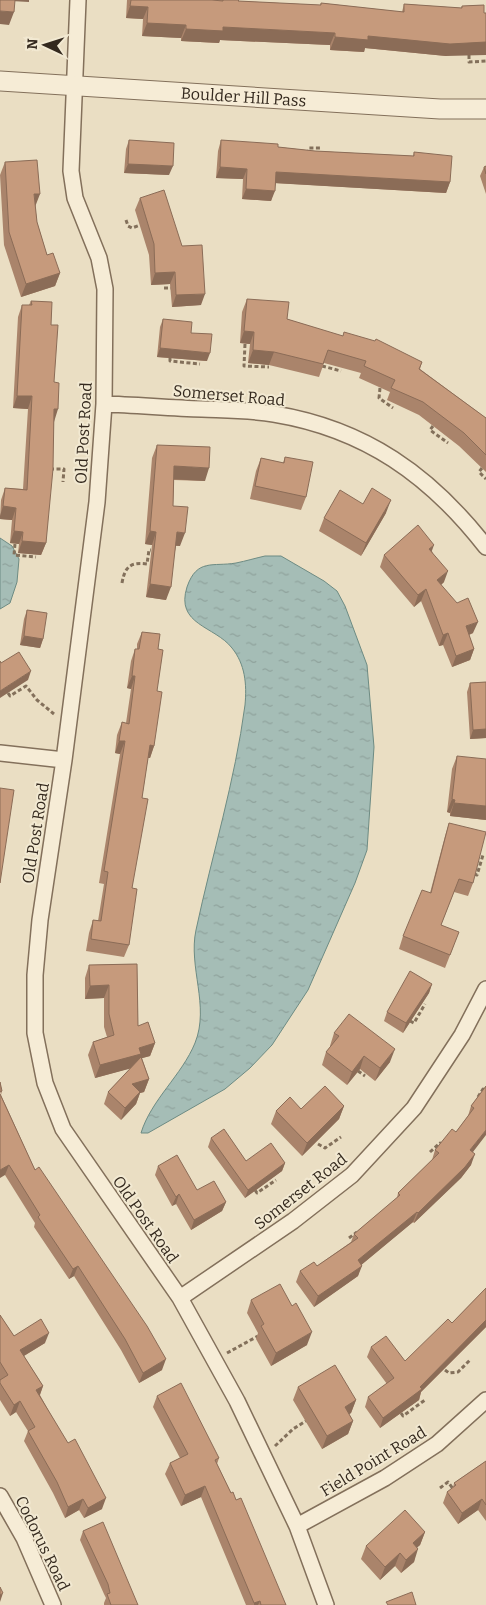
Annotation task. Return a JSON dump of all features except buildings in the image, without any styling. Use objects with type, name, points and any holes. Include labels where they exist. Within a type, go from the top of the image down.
[{"type":"street","name":"Old Post Road","points":[[78,0],[70,171],[75,198],[99,258],[105,289],[104,404],[97,502],[64,760],[40,920],[34,975],[35,1033],[45,1083],[63,1129],[180,1298],[237,1401],[297,1526],[326,1605]]},
{"type":"street","name":"Boulder Hill Pass","points":[[0,81],[440,109],[486,109]]},
{"type":"street","name":"Somerset Road","points":[[104,404],[275,414],[334,429],[388,455],[414,472],[458,512],[486,547]]},
{"type":"street","points":[[0,753],[64,760]]},
{"type":"street","name":"Somerset Road","points":[[180,1298],[293,1221],[352,1175],[414,1108],[462,1035],[486,989]]},
{"type":"street","name":"Field Point Road","points":[[297,1526],[385,1478],[437,1444],[486,1400]]},
{"type":"street","name":"Codorus Road","points":[[0,1496],[24,1538],[53,1605]]},
{"type":"path","points":[[468,55],[469,62],[486,61]]},
{"type":"path","points":[[308,157],[309,148],[321,148]]},
{"type":"path","points":[[126,220],[132,228],[140,225]]},
{"type":"path","points":[[164,288],[170,288]]},
{"type":"path","points":[[245,344],[244,366],[269,367]]},
{"type":"path","points":[[170,358],[170,362],[200,364]]},
{"type":"path","points":[[322,366],[341,371]]},
{"type":"path","points":[[380,388],[379,398],[393,408]]},
{"type":"path","points":[[433,426],[430,430],[448,443]]},
{"type":"path","points":[[482,468],[479,472],[486,479]]},
{"type":"path","points":[[49,469],[64,469],[63,482]]},
{"type":"path","points":[[15,544],[14,555],[36,558]]},
{"type":"path","points":[[122,583],[124,572],[128,566],[136,563],[147,564],[149,550],[151,550]]},
{"type":"path","points":[[8,693],[10,696],[26,686],[41,704],[58,716]]},
{"type":"path","points":[[474,874],[478,875],[483,855]]},
{"type":"path","points":[[410,1021],[414,1023],[425,1004]]},
{"type":"path","points":[[358,1071],[365,1076]]},
{"type":"path","points":[[475,1101],[483,1089],[485,1091]]},
{"type":"path","points":[[318,1144],[325,1148],[341,1137]]},
{"type":"path","points":[[430,1152],[440,1143],[444,1145]]},
{"type":"path","points":[[255,1190],[257,1193],[276,1180]]},
{"type":"path","points":[[349,1238],[360,1229]]},
{"type":"path","points":[[224,1355],[259,1335]]},
{"type":"path","points":[[445,1370],[449,1373],[458,1372],[471,1359]]},
{"type":"path","points":[[401,1413],[403,1416],[425,1400]]},
{"type":"path","points":[[273,1448],[293,1429],[306,1421]]},
{"type":"path","points":[[440,1488],[448,1482],[455,1491]]},
{"type":"water","points":[[0,538],[12,546],[19,559],[17,582],[10,603],[0,609]]},
{"type":"water","points":[[265,556],[281,556],[324,581],[337,591],[345,606],[367,665],[374,747],[367,850],[355,883],[308,990],[272,1045],[250,1068],[225,1089],[148,1133],[141,1133],[159,1098],[189,1055],[199,1029],[200,1001],[194,944],[235,762],[245,705],[246,689],[240,661],[225,641],[191,617],[185,600],[187,587],[191,578],[201,568],[236,563]]}]
